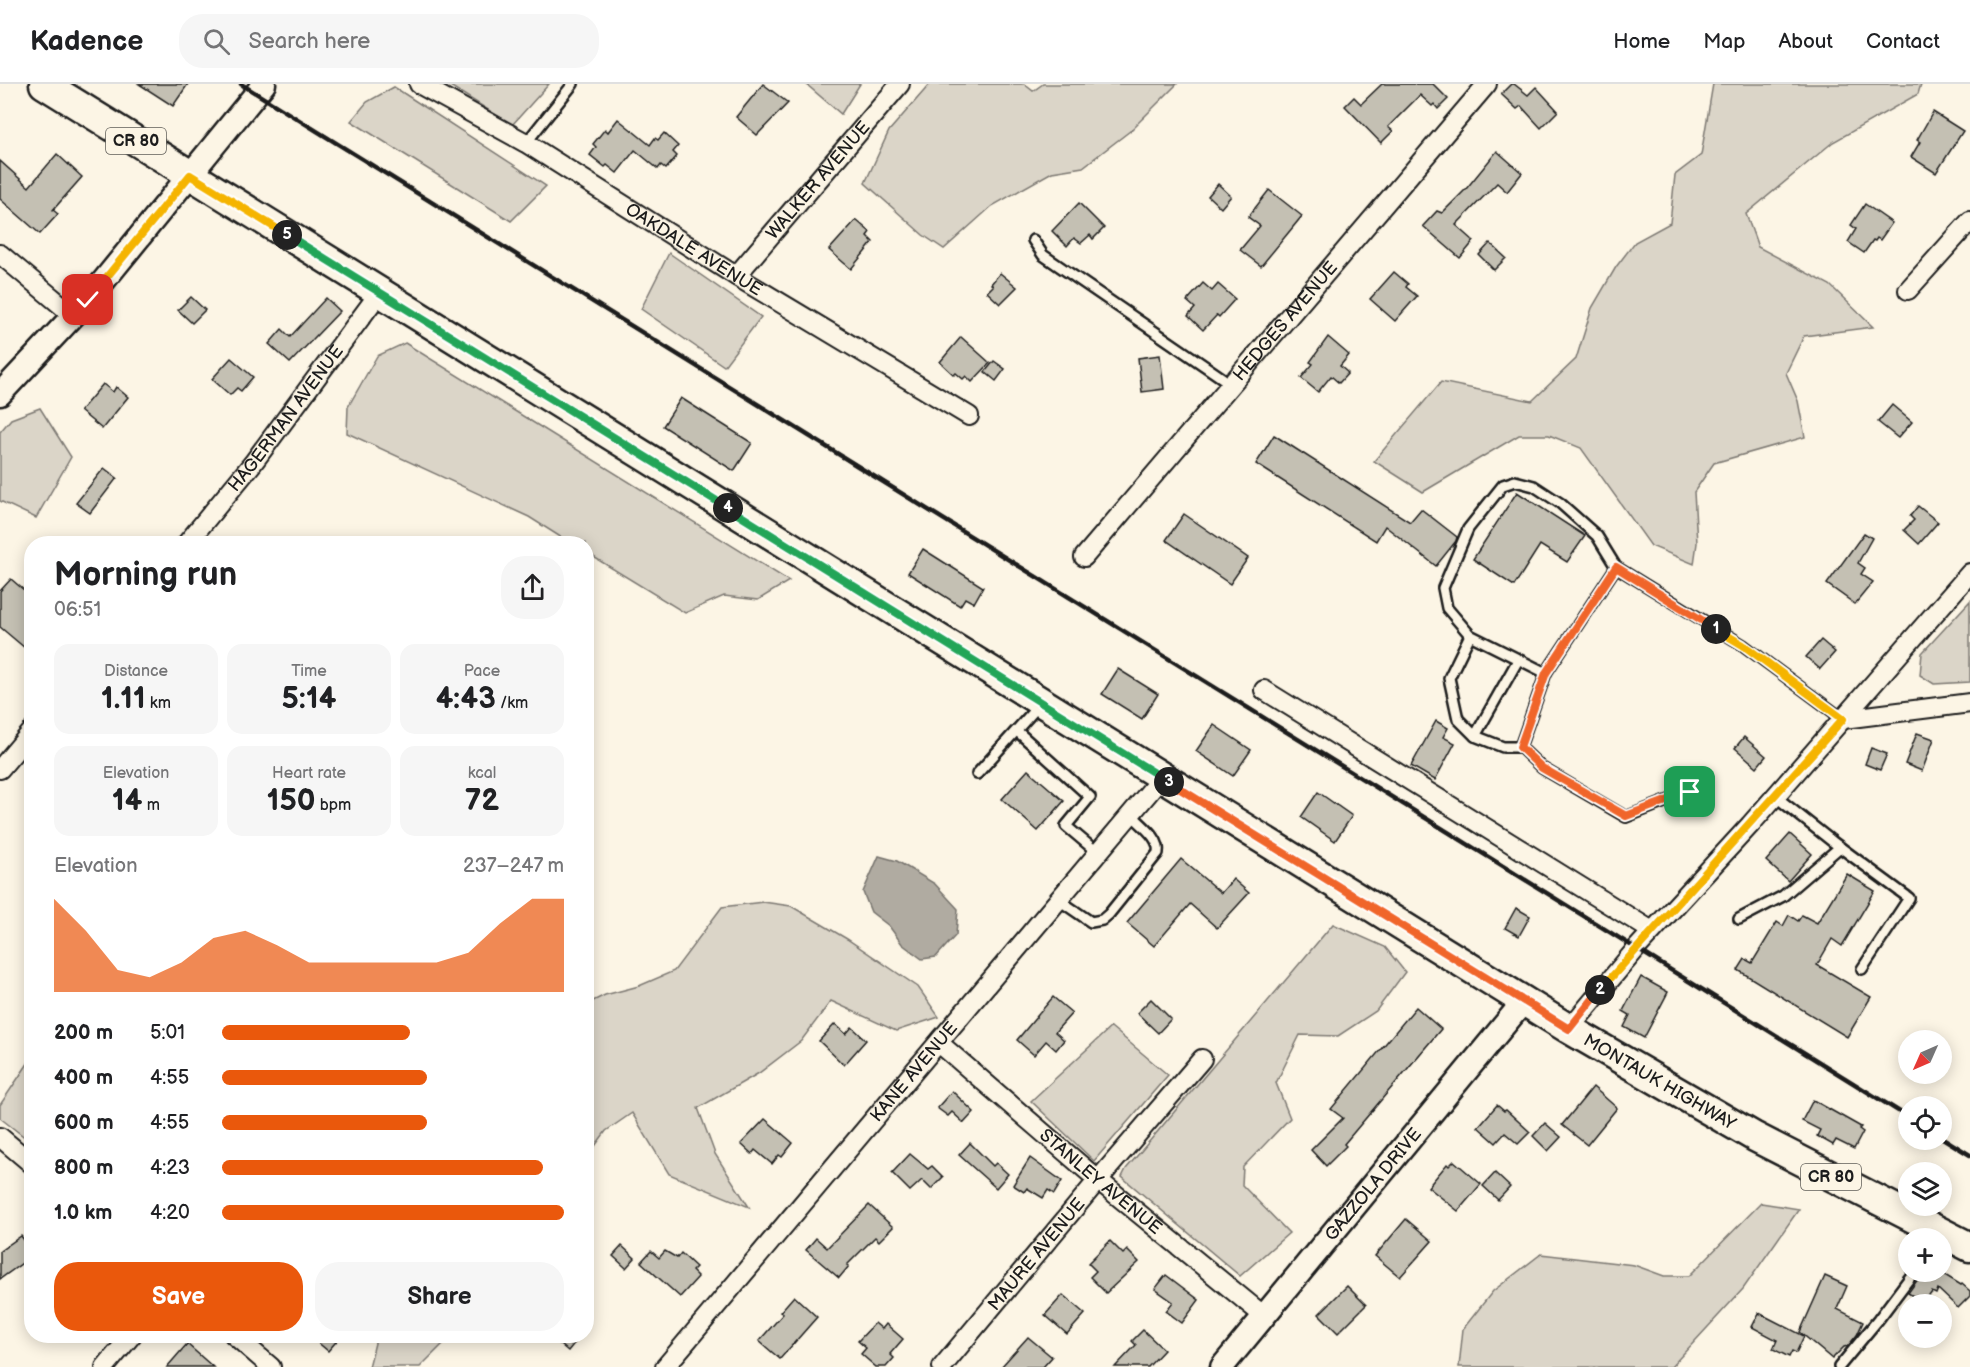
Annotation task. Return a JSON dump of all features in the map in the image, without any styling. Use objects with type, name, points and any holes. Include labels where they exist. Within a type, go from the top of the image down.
[{"type":"main road","name":"MONTAUK HIGHWAY","points":[[44,84],[1569,1029],[1755,1137],[1924,1228]]},
{"type":"main road","name":"MONTAUK HIGHWAY","points":[[1952,1241],[1970,1247]]},
{"type":"street","points":[[0,394],[73,315],[264,84]]},
{"type":"street","name":"OAKDALE AVENUE","points":[[419,84],[526,143],[736,276],[969,416]]},
{"type":"street","name":"WALKER AVENUE","points":[[736,276],[900,84]]},
{"type":"street","name":"HEDGES AVENUE","points":[[1084,556],[1487,84]]},
{"type":"street","points":[[1908,290],[1970,220]]},
{"type":"street","points":[[0,254],[73,315]]},
{"type":"street","name":"HAGERMAN AVENUE","points":[[193,536],[253,463],[380,292]]},
{"type":"street","points":[[1569,1029],[1652,931],[1775,796],[1970,573]]},
{"type":"street","points":[[1264,690],[1652,931]]},
{"type":"street","points":[[1843,719],[1970,703]]},
{"type":"street","points":[[0,769],[24,740]]},
{"type":"street","name":"KANE AVENUE","points":[[666,1367],[1162,777]]},
{"type":"street","name":"GAZZOLA DRIVE","points":[[1222,1367],[1524,1001]]},
{"type":"street","name":"STANLEY AVENUE","points":[[939,1043],[1098,1180],[1264,1316]]},
{"type":"street","name":"MAURE AVENUE","points":[[942,1367],[1202,1059]]},
{"type":"street","points":[[0,1139],[24,1158]]},
{"type":"street","points":[[105,1367],[125,1343]]},
{"type":"street","points":[[243,1343],[271,1367]]},
{"type":"lane","points":[[526,143],[573,84]]},
{"type":"lane","points":[[1033,240],[1043,255],[1231,384]]},
{"type":"lane","points":[[1546,673],[1470,635],[1448,608],[1443,588],[1468,529],[1503,484],[1515,481],[1534,486],[1560,503],[1597,537],[1616,567],[1743,645],[1843,719]]},
{"type":"lane","points":[[1520,747],[1546,673],[1616,567]]},
{"type":"lane","points":[[1470,635],[1449,678],[1458,719],[1475,736],[1503,747],[1520,747],[1542,768],[1626,816],[1690,792]]},
{"type":"lane","points":[[1475,736],[1518,660]]},
{"type":"lane","points":[[977,774],[1042,703]]},
{"type":"lane","points":[[1017,731],[1090,797],[1066,826],[1098,853]]},
{"type":"lane","points":[[1775,796],[1909,898],[1862,969]]},
{"type":"lane","points":[[1059,900],[1091,922],[1101,920],[1109,914],[1158,854],[1159,847],[1155,839],[1131,814]]},
{"type":"lane","points":[[1739,919],[1783,896],[1840,847]]},
{"type":"lane","points":[[1839,1367],[1906,1282]]},
{"type":"shaded area","points":[[447,84],[549,84],[512,125]]},
{"type":"shaded area","points":[[806,84],[860,84],[841,114]]},
{"type":"shaded area","points":[[930,84],[1024,84],[1033,91],[1043,84],[1177,84],[1130,131],[1083,167],[1052,172],[992,206],[944,249],[923,235],[865,183],[889,131]]},
{"type":"shaded area","points":[[1713,84],[1921,84],[1918,94],[1833,142],[1746,214],[1758,247],[1830,285],[1873,327],[1804,336],[1786,373],[1798,401],[1805,437],[1714,463],[1694,492],[1697,543],[1694,564],[1651,546],[1581,448],[1549,435],[1519,435],[1423,492],[1374,461],[1441,382],[1532,401],[1576,359],[1592,308],[1616,267],[1635,242],[1670,223],[1675,175],[1701,155]]},
{"type":"shaded area","points":[[394,87],[546,186],[511,221],[351,121],[367,102]]},
{"type":"shaded area","points":[[669,253],[761,317],[724,366],[641,309]]},
{"type":"shaded area","points":[[405,343],[789,581],[758,600],[724,596],[685,613],[594,557],[594,536],[559,536],[529,517],[347,433],[348,407],[377,356]]},
{"type":"shaded area","points":[[40,408],[71,457],[36,518],[0,501],[0,432],[11,419]]},
{"type":"shaded area","points":[[1970,601],[1970,682],[1934,684],[1920,675],[1922,653]]},
{"type":"shaded area","points":[[879,856],[897,861],[935,884],[958,909],[956,935],[936,957],[922,959],[902,944],[889,926],[871,912],[863,892]]},
{"type":"shaded area","points":[[763,902],[791,906],[847,939],[918,987],[939,1017],[896,1031],[831,1001],[801,1041],[759,1073],[698,1108],[715,1154],[749,1207],[669,1174],[632,1113],[606,1131],[594,1147],[594,1000],[605,995],[639,986],[674,971],[722,907]]},
{"type":"shaded area","points":[[1333,924],[1385,947],[1405,972],[1376,1011],[1338,1036],[1300,1035],[1276,1083],[1290,1118],[1243,1167],[1242,1185],[1289,1233],[1240,1276],[1122,1177],[1126,1169]]},
{"type":"shaded area","points":[[1111,1027],[1168,1075],[1094,1161],[1031,1101]]},
{"type":"shaded area","points":[[24,1069],[24,1137],[0,1118],[0,1105]]},
{"type":"shaded area","points":[[1761,1203],[1799,1209],[1743,1289],[1671,1367],[1459,1367],[1463,1329],[1493,1291],[1541,1254],[1634,1265],[1664,1276],[1689,1276]]},
{"type":"shaded area","points":[[375,1343],[444,1343],[420,1367],[369,1367]]},
{"type":"building","points":[[139,84],[188,84],[173,106]]},
{"type":"building","points":[[763,84],[788,103],[757,135],[736,117]]},
{"type":"building","points":[[1382,84],[1433,84],[1448,99],[1438,109],[1420,95],[1388,127],[1393,131],[1381,143],[1345,106],[1354,97],[1361,104]]},
{"type":"building","points":[[1511,84],[1528,95],[1536,87],[1558,111],[1541,128],[1521,106],[1517,109],[1501,94]]},
{"type":"building","points":[[1933,112],[1963,131],[1936,173],[1911,157],[1920,142],[1917,140]]},
{"type":"building","points":[[618,119],[650,145],[655,138],[658,140],[664,133],[678,146],[673,152],[677,156],[666,169],[661,165],[658,169],[635,150],[617,173],[607,165],[605,167],[590,155],[596,147],[593,144],[605,129],[608,132]]},
{"type":"building","points":[[1497,151],[1522,173],[1507,192],[1497,183],[1456,225],[1474,241],[1460,258],[1423,226],[1437,211],[1442,213],[1466,189]]},
{"type":"building","points":[[57,154],[82,177],[53,210],[58,214],[40,234],[0,199],[0,161],[29,187]]},
{"type":"building","points":[[1218,184],[1231,196],[1221,208],[1208,196]]},
{"type":"building","points":[[1269,190],[1302,216],[1261,266],[1240,250],[1260,226],[1248,217]]},
{"type":"building","points":[[1079,203],[1104,228],[1093,239],[1090,235],[1081,243],[1074,238],[1067,246],[1052,231]]},
{"type":"building","points":[[1865,204],[1892,223],[1880,240],[1877,238],[1873,240],[1864,253],[1848,242],[1856,229],[1851,225]]},
{"type":"building","points":[[856,220],[870,232],[867,236],[873,242],[851,269],[829,250]]},
{"type":"building","points":[[1490,243],[1506,258],[1494,270],[1479,255]]},
{"type":"building","points":[[1394,272],[1408,284],[1406,287],[1417,296],[1395,321],[1370,299]]},
{"type":"building","points":[[1000,273],[1017,287],[1000,304],[987,292]]},
{"type":"building","points":[[1203,283],[1212,291],[1218,284],[1235,299],[1203,330],[1188,316],[1195,308],[1187,301]]},
{"type":"building","points":[[191,297],[205,310],[192,323],[178,310]]},
{"type":"building","points":[[326,298],[340,311],[290,363],[269,344],[282,329],[290,337]]},
{"type":"building","points":[[961,337],[990,363],[972,382],[966,376],[963,379],[956,373],[954,375],[940,362]]},
{"type":"building","points":[[1328,337],[1349,355],[1340,366],[1348,373],[1339,383],[1331,376],[1318,392],[1301,378],[1313,364],[1310,362]]},
{"type":"building","points":[[1160,355],[1164,389],[1142,392],[1138,358]]},
{"type":"building","points":[[231,358],[253,377],[241,391],[237,388],[230,395],[212,379]]},
{"type":"building","points":[[994,361],[1005,369],[996,381],[985,372]]},
{"type":"building","points":[[103,384],[113,392],[116,387],[128,397],[102,429],[80,411]]},
{"type":"building","points":[[681,398],[752,443],[734,471],[663,426]]},
{"type":"building","points":[[1892,405],[1912,422],[1898,438],[1878,422]]},
{"type":"building","points":[[1274,435],[1410,522],[1421,509],[1457,537],[1456,541],[1436,566],[1385,526],[1376,541],[1256,464]]},
{"type":"building","points":[[104,468],[117,478],[90,513],[76,503]]},
{"type":"building","points":[[1517,492],[1585,536],[1567,562],[1540,545],[1514,586],[1473,559]]},
{"type":"building","points":[[1918,506],[1938,522],[1919,544],[1904,530],[1914,520],[1910,516]]},
{"type":"building","points":[[1184,514],[1248,558],[1230,584],[1166,540]]},
{"type":"building","points":[[1864,533],[1872,538],[1858,563],[1865,568],[1861,574],[1873,582],[1855,604],[1827,584]]},
{"type":"building","points":[[923,549],[983,587],[974,603],[965,598],[960,606],[908,573]]},
{"type":"building","points":[[11,579],[24,590],[24,647],[0,627],[0,591]]},
{"type":"building","points":[[1821,640],[1835,652],[1820,669],[1806,657]]},
{"type":"building","points":[[1118,669],[1158,694],[1142,719],[1102,694]]},
{"type":"building","points":[[1436,721],[1448,728],[1443,737],[1455,743],[1435,780],[1411,766]]},
{"type":"building","points":[[1214,725],[1251,750],[1233,776],[1196,751]]},
{"type":"building","points":[[1917,733],[1934,739],[1922,771],[1905,764]]},
{"type":"building","points":[[1744,737],[1766,756],[1757,767],[1735,748]]},
{"type":"building","points":[[1871,748],[1887,754],[1880,770],[1865,764]]},
{"type":"building","points":[[1028,770],[1064,801],[1038,831],[1002,799]]},
{"type":"building","points":[[1318,792],[1352,816],[1335,841],[1301,817]]},
{"type":"building","points":[[1790,834],[1812,854],[1788,881],[1766,861]]},
{"type":"building","points":[[1181,859],[1221,893],[1233,879],[1249,893],[1217,928],[1190,904],[1154,946],[1127,923]]},
{"type":"building","points":[[1847,874],[1875,891],[1842,946],[1832,939],[1817,965],[1871,997],[1847,1037],[1738,970],[1745,959],[1752,963],[1777,922],[1783,926],[1789,915],[1798,921],[1802,915],[1817,923]]},
{"type":"building","points":[[1516,908],[1530,916],[1519,936],[1505,928]]},
{"type":"building","points":[[1641,977],[1668,992],[1644,1038],[1624,1027],[1630,1015],[1623,1011]]},
{"type":"building","points":[[1053,997],[1072,1013],[1055,1032],[1064,1040],[1056,1050],[1046,1041],[1034,1055],[1017,1040]]},
{"type":"building","points":[[1151,999],[1171,1019],[1158,1033],[1137,1013]]},
{"type":"building","points":[[1416,1007],[1441,1029],[1344,1144],[1346,1146],[1326,1166],[1311,1150],[1343,1118],[1331,1109]]},
{"type":"building","points":[[835,1024],[846,1034],[852,1027],[866,1040],[844,1065],[819,1041]]},
{"type":"building","points":[[1593,1087],[1617,1108],[1587,1145],[1562,1125]]},
{"type":"building","points":[[952,1091],[974,1112],[964,1123],[952,1112],[948,1116],[937,1108]]},
{"type":"building","points":[[1813,1100],[1861,1127],[1859,1129],[1863,1132],[1854,1149],[1836,1140],[1833,1145],[1817,1136],[1820,1130],[1802,1121]]},
{"type":"building","points":[[1497,1105],[1504,1111],[1506,1110],[1530,1132],[1518,1144],[1505,1133],[1496,1143],[1478,1127]]},
{"type":"building","points":[[765,1119],[793,1143],[782,1157],[779,1155],[772,1164],[755,1150],[752,1154],[741,1144]]},
{"type":"building","points":[[1545,1123],[1561,1137],[1548,1151],[1533,1136]]},
{"type":"building","points":[[970,1143],[993,1166],[996,1163],[1008,1174],[996,1188],[959,1155]]},
{"type":"building","points":[[910,1154],[928,1169],[932,1166],[943,1177],[931,1189],[922,1180],[910,1191],[892,1173]]},
{"type":"building","points":[[1030,1158],[1062,1181],[1054,1194],[1048,1190],[1043,1198],[1027,1188],[1024,1192],[1013,1185]]},
{"type":"building","points":[[1454,1161],[1481,1184],[1458,1211],[1428,1187],[1447,1164],[1449,1166]]},
{"type":"building","points":[[1495,1173],[1510,1187],[1498,1200],[1483,1186]]},
{"type":"building","points":[[869,1205],[893,1227],[879,1241],[875,1237],[847,1265],[849,1266],[839,1278],[806,1250],[816,1238],[827,1248]]},
{"type":"building","points":[[1406,1219],[1432,1241],[1400,1277],[1375,1256]]},
{"type":"building","points":[[21,1236],[24,1240],[24,1262],[0,1279],[0,1251]]},
{"type":"building","points":[[1110,1241],[1123,1254],[1127,1250],[1139,1262],[1106,1293],[1090,1277],[1096,1271],[1088,1263]]},
{"type":"building","points":[[622,1246],[635,1258],[626,1268],[613,1256]]},
{"type":"building","points":[[651,1251],[659,1258],[665,1251],[677,1258],[681,1253],[696,1267],[692,1271],[698,1277],[680,1297],[641,1262]]},
{"type":"building","points":[[1166,1275],[1199,1300],[1182,1323],[1166,1311],[1173,1302],[1155,1289]]},
{"type":"building","points":[[1825,1276],[1847,1286],[1837,1309],[1863,1322],[1857,1335],[1848,1346],[1832,1359],[1800,1332]]},
{"type":"building","points":[[1952,1279],[1970,1291],[1970,1296],[1958,1308],[1952,1302],[1952,1294],[1943,1294],[1938,1289],[1936,1294],[1932,1292],[1931,1294],[1908,1293],[1916,1282],[1952,1282]]},
{"type":"building","points":[[1347,1286],[1366,1305],[1338,1333],[1319,1314]]},
{"type":"building","points":[[1063,1295],[1085,1314],[1067,1334],[1045,1315]]},
{"type":"building","points":[[794,1296],[817,1317],[780,1359],[759,1341],[783,1314],[780,1312]]},
{"type":"building","points":[[1759,1313],[1804,1336],[1796,1353],[1792,1351],[1789,1357],[1773,1349],[1777,1340],[1752,1327]]},
{"type":"building","points":[[875,1323],[882,1329],[886,1324],[903,1339],[890,1354],[894,1358],[886,1367],[876,1367],[861,1354],[866,1348],[858,1341]]},
{"type":"building","points":[[1143,1330],[1164,1350],[1148,1367],[1115,1367],[1136,1345],[1132,1341]]},
{"type":"building","points":[[1028,1337],[1052,1357],[1043,1367],[1001,1367]]},
{"type":"building","points":[[318,1343],[335,1343],[328,1351]]},
{"type":"building","points":[[558,1343],[574,1343],[568,1351]]},
{"type":"building","points":[[187,1344],[213,1367],[167,1367]]},
{"type":"railway","points":[[241,84],[1898,1111]]},
{"type":"railway","points":[[1952,1144],[1970,1155]]},
{"type":"route","points":[[88,300],[190,175],[1569,1029],[1636,949],[1843,719],[1743,645],[1616,567],[1546,673],[1520,747],[1542,768],[1626,816],[1690,792]]}]
